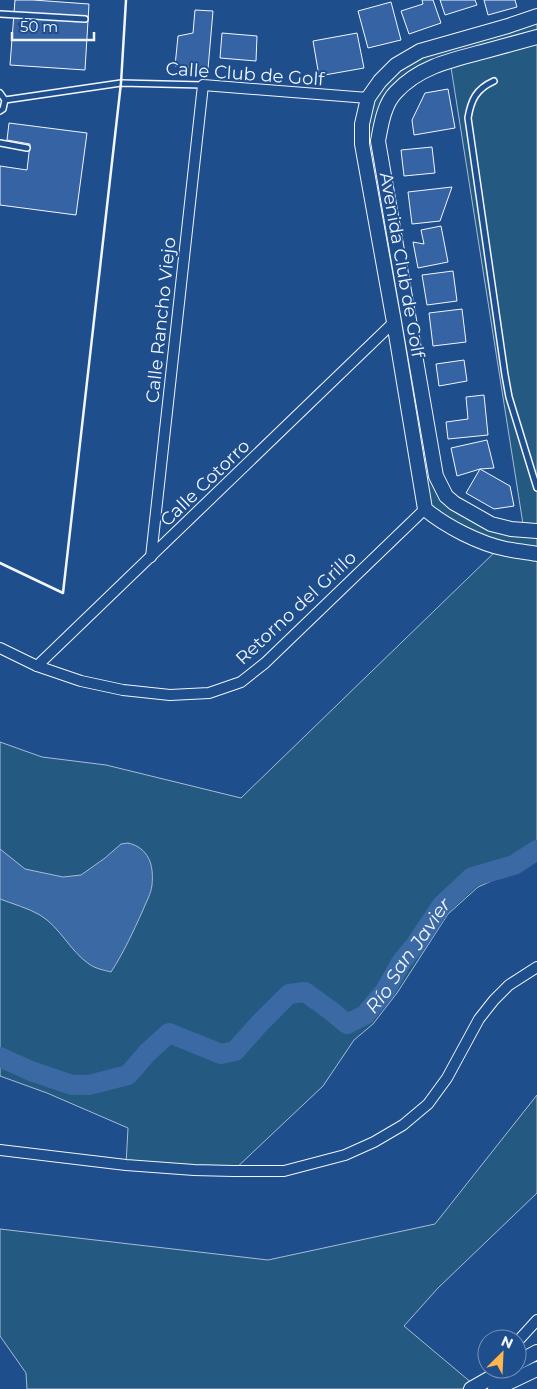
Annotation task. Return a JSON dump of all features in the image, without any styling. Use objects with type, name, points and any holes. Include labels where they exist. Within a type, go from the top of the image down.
[{"type":"street","name":"Avenida Club de Golf","points":[[424,504],[362,144],[362,124],[368,98],[380,81],[396,64],[420,51],[537,16]]},
{"type":"street","points":[[508,26],[513,44]]},
{"type":"street","name":"Avenida Club de Golf","points":[[537,38],[442,63],[415,76],[396,92],[389,104],[382,122],[378,141],[436,476],[446,496],[454,503],[491,524],[511,530],[537,531]]},
{"type":"street","name":"Calle Club de Golf","points":[[203,85],[368,98]]},
{"type":"street","name":"Calle Rancho Viejo","points":[[151,557],[203,85]]},
{"type":"street","points":[[362,144],[378,141]]},
{"type":"street","name":"Calle Cotorro","points":[[37,666],[394,322]]},
{"type":"street","points":[[442,487],[424,504],[443,522],[480,541],[504,549],[537,554]]},
{"type":"street","points":[[443,522],[454,503]]},
{"type":"street","name":"Retorno del Grillo","points":[[0,648],[37,666],[81,681],[123,690],[170,695],[209,693],[241,682],[266,663],[424,504]]},
{"type":"street","points":[[0,1150],[126,1165],[194,1170],[284,1171],[345,1155],[374,1142],[396,1129],[428,1104],[447,1078],[479,1019],[494,1000],[509,985],[537,967]]},
{"type":"street","points":[[527,1331],[537,1320]]},
{"type":"street","points":[[495,1389],[537,1369]]},
{"type":"street","points":[[474,1388],[489,1379]]},
{"type":"lane","points":[[0,14],[85,19]]},
{"type":"lane","points":[[494,81],[484,85],[476,94],[470,104],[468,118],[504,375],[537,488]]},
{"type":"lane","name":"Calle Club de Golf","points":[[5,100],[121,83],[203,85]]},
{"type":"lane","points":[[0,93],[5,100],[3,109],[0,111]]},
{"type":"lane","points":[[0,143],[27,148]]},
{"type":"shaded area","points":[[537,16],[537,861],[478,887],[448,914],[397,993],[373,1024],[354,1040],[323,1086],[233,1171],[126,1165],[128,1128],[47,1093],[0,1076],[0,742],[42,757],[106,765],[241,798],[499,548],[425,509],[362,144],[368,98],[396,65]],"holes":[[[450,61],[523,524],[491,524],[446,496],[381,122],[415,76]]]},
{"type":"shaded area","points":[[128,843],[141,849],[149,858],[152,871],[152,885],[151,892],[132,934],[111,972],[94,967],[82,959],[53,926],[40,915],[0,899],[0,849],[25,869],[63,877],[81,875],[121,844]]},
{"type":"shaded area","points":[[537,1095],[537,1193],[438,1288],[404,1326],[473,1384],[465,1389],[27,1389],[26,1373],[0,1336],[0,1229],[268,1260],[435,1224]]},
{"type":"building","points":[[15,0],[89,4],[85,70],[10,65]]},
{"type":"building","points":[[422,0],[433,0],[441,23],[409,34],[401,11],[423,4]]},
{"type":"building","points":[[440,0],[475,0],[477,5],[445,15]]},
{"type":"building","points":[[484,0],[515,0],[517,7],[488,15]]},
{"type":"building","points":[[391,2],[401,40],[368,48],[358,11]]},
{"type":"building","points":[[195,10],[213,11],[208,69],[175,66],[178,36],[193,33]]},
{"type":"building","points":[[222,33],[257,36],[256,61],[220,58]]},
{"type":"building","points":[[357,33],[364,68],[319,76],[313,41]]},
{"type":"building","points":[[448,89],[455,128],[414,135],[412,120],[425,93]]},
{"type":"building","points":[[9,123],[87,133],[76,215],[0,205],[0,166],[27,170],[30,144],[7,140]]},
{"type":"building","points":[[432,147],[435,173],[404,176],[401,150]]},
{"type":"building","points":[[452,187],[440,221],[412,224],[408,192]]},
{"type":"building","points":[[441,226],[448,262],[418,268],[413,242],[424,244],[421,230]]},
{"type":"building","points":[[453,271],[457,301],[427,305],[422,275]]},
{"type":"building","points":[[462,309],[466,342],[433,346],[429,313]]},
{"type":"building","points":[[464,360],[467,381],[439,386],[436,364]]},
{"type":"building","points":[[484,395],[488,435],[448,439],[446,422],[468,419],[466,397]]},
{"type":"building","points":[[487,440],[494,468],[480,469],[457,476],[451,448]]},
{"type":"building","points":[[480,469],[510,486],[514,506],[494,509],[466,493]]},
{"type":"waterway","name":"Río San Javier","points":[[0,1057],[31,1071],[72,1085],[89,1085],[128,1075],[147,1053],[169,1033],[221,1054],[235,1051],[289,994],[305,992],[347,1024],[365,1015],[385,991],[402,961],[416,944],[442,905],[472,877],[514,865],[537,850]]},
{"type":"wall","points":[[0,563],[63,593],[121,83],[126,0]]}]
